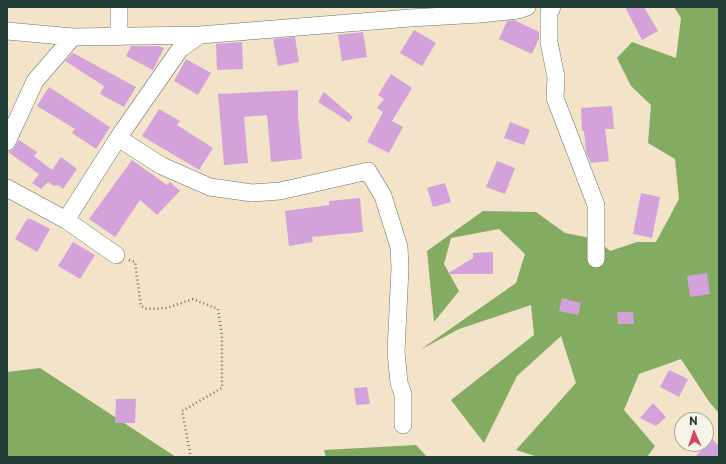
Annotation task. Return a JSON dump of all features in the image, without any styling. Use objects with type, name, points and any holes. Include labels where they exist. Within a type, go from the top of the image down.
[{"type":"street","points":[[119,7],[119,37]]},
{"type":"street","points":[[7,31],[73,37],[200,35],[410,18],[480,14],[518,10],[527,7]]},
{"type":"street","points":[[552,7],[549,12],[549,42],[556,77],[555,98],[596,205],[596,259]]},
{"type":"street","points":[[66,220],[118,138],[180,49],[200,35]]},
{"type":"street","points":[[7,142],[35,81],[73,37]]},
{"type":"street","points":[[118,138],[162,166],[210,187],[252,193],[280,190],[368,171],[383,196],[399,247],[400,268],[396,352],[399,383],[403,394],[403,424]]},
{"type":"street","points":[[7,188],[66,220],[116,255]]},
{"type":"path","points":[[116,255],[135,262],[141,306],[147,309],[167,308],[193,299],[218,309],[222,336],[222,388],[182,411],[192,457]]},
{"type":"green space","points":[[674,7],[719,7],[719,413],[710,403],[681,359],[639,374],[624,410],[655,446],[647,457],[538,457],[516,450],[576,383],[561,336],[517,376],[484,443],[451,400],[534,335],[531,305],[459,329],[420,350],[516,283],[525,254],[499,229],[451,238],[444,264],[459,291],[434,322],[427,251],[483,211],[536,212],[565,233],[596,239],[610,251],[637,242],[656,242],[679,199],[675,159],[648,143],[651,105],[631,86],[617,58],[632,42],[676,58],[681,18]]},
{"type":"green space","points":[[40,368],[176,457],[7,457],[7,372]]},
{"type":"green space","points":[[416,445],[427,457],[326,457],[324,450]]},
{"type":"building","points":[[625,7],[644,7],[658,31],[642,40]]},
{"type":"building","points":[[514,20],[539,32],[539,38],[532,54],[499,39],[507,21]]},
{"type":"building","points":[[414,30],[436,43],[422,66],[400,53]]},
{"type":"building","points":[[363,32],[367,57],[342,61],[338,35]]},
{"type":"building","points":[[295,37],[299,62],[278,66],[273,39]]},
{"type":"building","points":[[242,42],[243,69],[217,70],[216,44]]},
{"type":"building","points":[[131,46],[158,46],[164,48],[153,70],[126,56]]},
{"type":"building","points":[[73,53],[136,87],[124,107],[100,94],[104,86],[65,61]]},
{"type":"building","points":[[186,59],[211,73],[198,95],[174,81]]},
{"type":"building","points":[[391,74],[412,88],[392,121],[403,127],[389,153],[367,142],[383,112],[377,108],[384,99],[378,95]]},
{"type":"building","points":[[49,87],[110,127],[96,149],[72,133],[75,129],[37,106]]},
{"type":"building","points":[[298,90],[298,115],[302,159],[271,162],[267,115],[244,117],[248,163],[224,165],[218,94]]},
{"type":"building","points":[[324,92],[353,117],[349,122],[318,102]]},
{"type":"building","points":[[612,106],[614,129],[605,129],[609,161],[591,163],[586,152],[584,131],[582,131],[581,108]]},
{"type":"building","points":[[159,109],[180,121],[177,125],[213,148],[199,170],[142,136]]},
{"type":"building","points":[[510,122],[530,130],[524,145],[504,138]]},
{"type":"building","points":[[19,140],[37,152],[34,156],[52,170],[61,157],[77,169],[63,189],[58,185],[54,186],[48,182],[41,189],[32,183],[39,174],[8,152],[13,150]]},
{"type":"building","points":[[132,160],[167,185],[170,182],[180,191],[157,215],[140,200],[115,237],[89,219]]},
{"type":"building","points":[[497,161],[515,168],[505,194],[486,187]]},
{"type":"building","points":[[445,183],[451,202],[433,207],[427,188]]},
{"type":"building","points":[[641,193],[660,197],[652,238],[633,234]]},
{"type":"building","points":[[360,198],[363,232],[312,237],[313,242],[289,246],[285,211],[329,205],[329,201]]},
{"type":"building","points":[[27,219],[31,219],[50,229],[37,252],[15,239]]},
{"type":"building","points":[[73,242],[95,255],[80,279],[58,266]]},
{"type":"building","points":[[493,252],[493,274],[447,274],[473,258],[473,253]]},
{"type":"building","points":[[707,273],[710,294],[690,297],[687,276]]},
{"type":"building","points":[[562,298],[581,303],[578,315],[559,311]]},
{"type":"building","points":[[617,312],[633,312],[634,324],[618,324]]},
{"type":"building","points":[[669,370],[688,379],[679,397],[660,387]]},
{"type":"building","points":[[367,387],[370,404],[356,405],[354,388]]},
{"type":"building","points":[[116,399],[136,399],[135,423],[115,423]]},
{"type":"building","points":[[653,403],[666,417],[656,426],[640,418]]},
{"type":"building","points":[[714,441],[719,446],[719,457],[695,457],[700,452],[714,452]]}]
